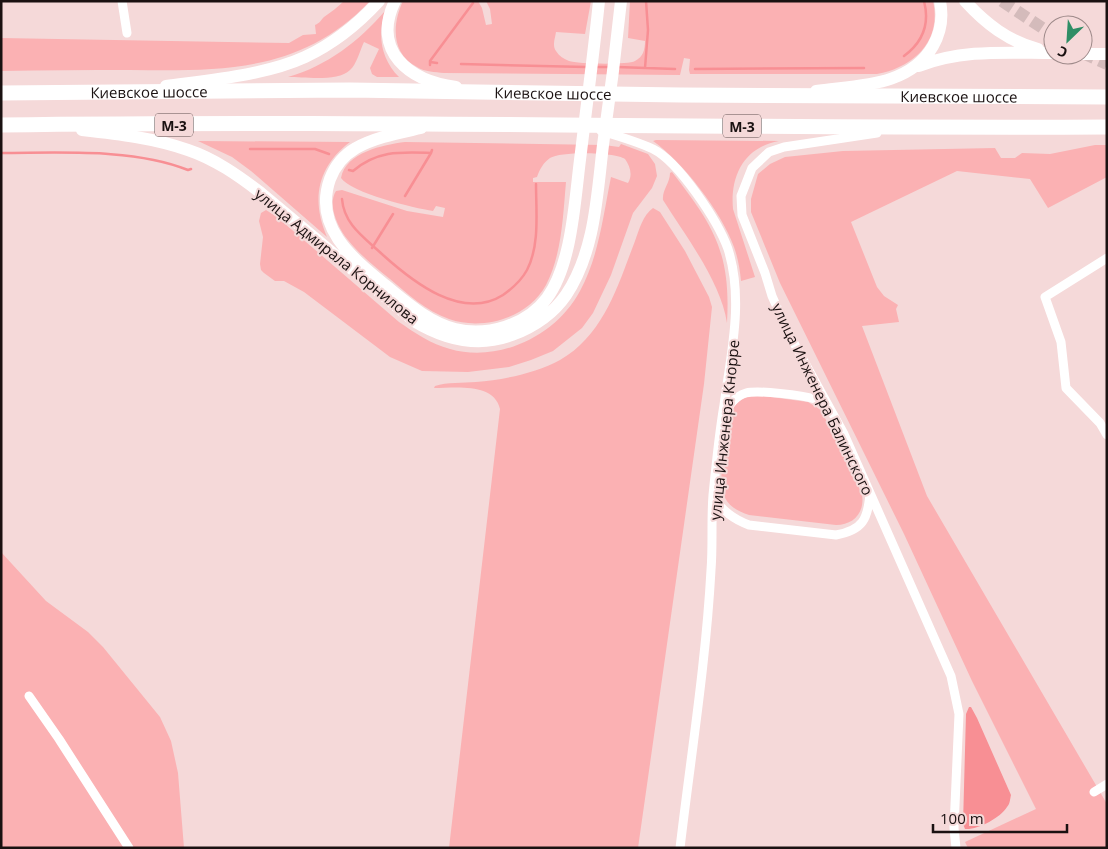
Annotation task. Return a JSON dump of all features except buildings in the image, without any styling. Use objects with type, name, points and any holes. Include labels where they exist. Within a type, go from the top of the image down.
[{"type":"highway","name":"Киевское шоссе","points":[[1,93],[483,91],[681,96],[1107,97]]},
{"type":"highway","name":"Киевское шоссе","points":[[6,125],[575,124],[910,128],[1107,127]]},
{"type":"main road","points":[[132,92],[217,79],[264,70],[294,61],[336,39],[359,21],[378,1]]},
{"type":"main road","points":[[395,1],[388,20],[388,33],[392,49],[401,64],[412,73],[440,84],[483,91]]},
{"type":"main road","name":"улица Адмирала Корнилова","points":[[439,124],[390,135],[354,149],[344,156],[333,172],[326,196],[330,225],[354,258],[411,306],[445,326],[466,331],[496,329],[520,320],[542,304],[553,288],[563,263],[577,179],[599,1]]},
{"type":"main road","name":"улица Адмирала Корнилова","points":[[6,125],[120,134],[153,140],[198,154],[226,169],[261,193],[414,321],[442,335],[465,341],[498,340],[516,334],[542,320],[558,306],[572,285],[586,251],[592,228],[622,1]]},
{"type":"main road","points":[[912,69],[927,55],[935,43],[941,24],[942,12],[940,1]]},
{"type":"main road","points":[[965,1],[993,28],[1007,37],[1043,50]]},
{"type":"main road","points":[[781,96],[878,82],[900,76],[932,61],[955,55],[988,52],[1043,53]]},
{"type":"main road","points":[[1093,54],[1107,54]]},
{"type":"street","points":[[122,1],[127,32]]},
{"type":"street","name":"улица Инженера Кнорре","points":[[575,124],[623,137],[652,149],[675,166],[724,238],[733,272],[736,322],[722,416],[713,497],[711,568],[680,848]]},
{"type":"street","name":"улица Инженера Балинского","points":[[910,128],[784,147],[770,152],[752,168],[741,196],[742,215],[772,296],[790,334],[844,434],[951,676],[959,714],[954,828],[956,848]]},
{"type":"street","points":[[1107,258],[1046,297],[1061,342],[1066,388],[1100,423],[1107,435]]},
{"type":"street","points":[[722,416],[738,397],[744,393],[757,392],[814,399],[822,402],[831,410]]},
{"type":"street","points":[[713,497],[721,508],[730,515],[737,520],[749,524],[836,535],[848,533],[863,523],[869,506],[870,492]]},
{"type":"street","points":[[29,696],[129,848]]},
{"type":"street","points":[[1094,792],[1107,784]]},
{"type":"shaded area","points":[[344,1],[370,1],[344,25],[317,42],[288,55],[259,63],[197,70],[1,71],[1,38],[289,43],[303,35],[316,34],[315,25]]},
{"type":"shaded area","points":[[403,1],[478,1],[482,8],[486,25],[492,24],[490,9],[486,1],[591,1],[585,34],[556,32],[555,49],[560,56],[569,61],[613,64],[635,61],[642,55],[644,50],[645,41],[628,38],[630,1],[933,1],[935,15],[929,40],[922,50],[903,65],[877,74],[690,74],[690,59],[684,58],[680,75],[444,73],[420,69],[408,61],[402,54],[396,38],[396,29],[399,10]]},
{"type":"shaded area","points":[[385,11],[381,29],[382,46],[388,62],[399,77],[377,77],[372,74],[370,68],[379,49],[364,42],[355,64],[345,74],[321,78],[288,77],[316,66],[341,51]]},
{"type":"shaded area","points":[[198,141],[350,142],[330,162],[320,185],[319,210],[327,237],[251,171],[232,157]]},
{"type":"shaded area","points":[[653,141],[779,141],[767,144],[748,156],[737,175],[734,185],[733,209],[755,277],[741,281],[735,251],[721,219],[689,175],[665,150]]},
{"type":"shaded area","points":[[405,142],[604,145],[619,147],[621,144],[648,154],[655,164],[657,176],[652,188],[633,213],[611,275],[593,313],[582,328],[553,351],[509,367],[468,372],[422,371],[390,357],[304,292],[284,281],[275,281],[261,270],[263,237],[259,221],[261,213],[266,210],[277,217],[399,322],[423,338],[443,347],[469,352],[488,352],[506,349],[541,333],[556,321],[570,307],[580,291],[592,264],[600,236],[611,177],[628,183],[630,180],[630,171],[625,159],[611,155],[576,153],[556,156],[545,162],[537,177],[533,178],[533,182],[566,182],[559,248],[546,285],[528,306],[503,319],[490,322],[462,322],[441,316],[425,307],[379,270],[348,240],[335,216],[333,209],[334,197],[336,191],[342,190],[407,211],[443,217],[445,208],[436,206],[433,211],[384,199],[357,189],[347,184],[341,178],[344,169],[358,156],[386,145]]},
{"type":"shaded area","points":[[1095,145],[1107,145],[1107,177],[1048,208],[1030,179],[957,171],[851,222],[877,287],[884,296],[898,305],[896,309],[899,322],[862,326],[927,496],[1107,804],[1107,848],[968,848],[965,842],[1036,809],[972,681],[904,534],[780,283],[751,212],[751,199],[758,174],[770,164],[785,157],[843,151],[995,148],[1001,158],[1015,158],[1022,153],[1050,154]]},
{"type":"shaded area","points":[[672,172],[699,209],[717,242],[726,277],[728,299],[727,323],[718,291],[710,275],[663,200],[670,173]]},
{"type":"shaded area","points":[[653,208],[660,212],[685,251],[709,297],[712,307],[704,384],[638,848],[449,848],[500,409],[496,400],[482,390],[473,388],[434,388],[435,386],[445,384],[508,378],[551,365],[575,350],[599,323],[608,308],[642,223]]},
{"type":"shaded area","points":[[756,395],[808,402],[821,410],[862,494],[860,512],[853,520],[836,525],[749,515],[737,510],[728,502],[721,486],[721,479],[728,419],[732,409],[738,402],[746,397]]},
{"type":"shaded area","points":[[1,552],[46,601],[88,632],[103,647],[160,717],[171,741],[178,773],[184,848],[1,848]]},
{"type":"shaded area","points":[[969,707],[971,707],[977,718],[1011,795],[1008,806],[994,819],[976,828],[965,829],[963,824],[966,714]]},
{"type":"waterway","points":[[645,68],[648,30],[646,1]]},
{"type":"waterway","points":[[904,56],[916,45],[923,32],[926,17],[924,1]]},
{"type":"waterway","points":[[430,65],[430,61],[473,3]]},
{"type":"waterway","points":[[430,62],[437,63]]},
{"type":"waterway","points":[[461,64],[586,67]]},
{"type":"waterway","points":[[594,67],[609,67]]},
{"type":"waterway","points":[[617,67],[675,69]]},
{"type":"waterway","points":[[695,69],[864,68]]},
{"type":"waterway","points":[[250,149],[315,149],[329,154]]},
{"type":"waterway","points":[[349,170],[353,171],[362,164],[381,156],[400,153],[431,153],[432,150]]},
{"type":"waterway","points":[[1,153],[96,153],[120,155],[144,158],[188,170],[191,169]]},
{"type":"waterway","points":[[405,196],[431,153]]},
{"type":"waterway","points":[[342,199],[351,224],[395,266],[439,295],[471,304],[487,302],[503,295],[522,278],[527,270],[536,239],[536,184]]},
{"type":"waterway","points":[[372,248],[393,214]]},
{"type":"tunnel","points":[[1002,1],[1043,28]]},
{"type":"tunnel","points":[[1093,58],[1107,64]]}]
